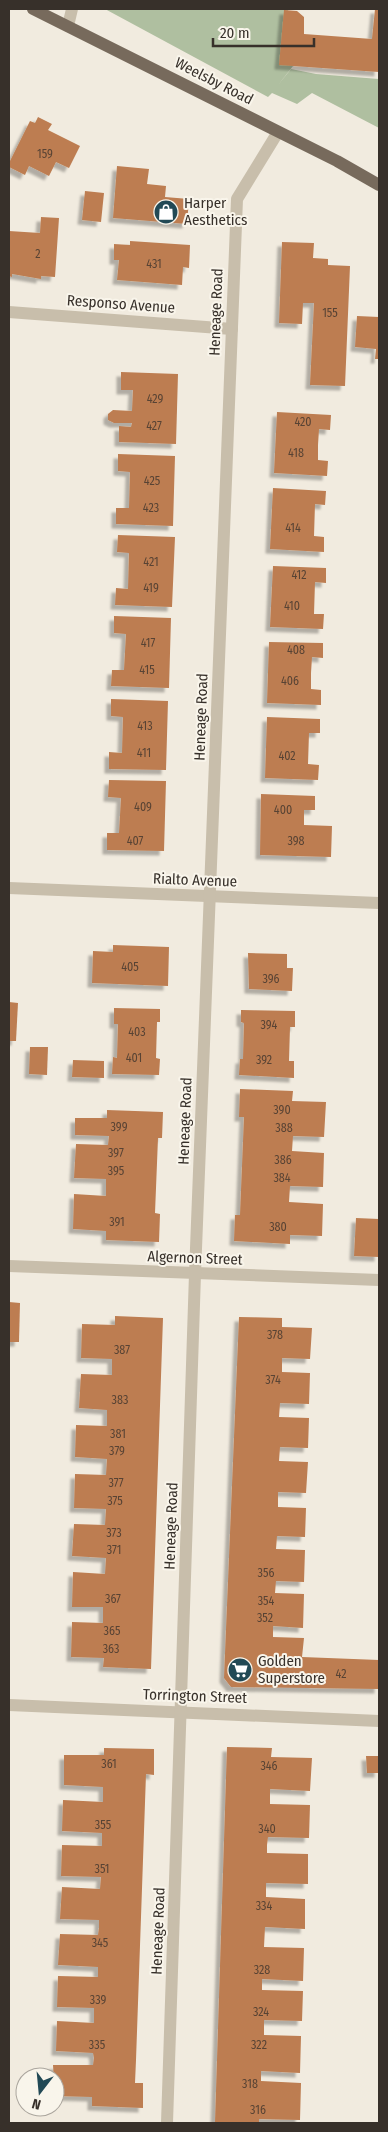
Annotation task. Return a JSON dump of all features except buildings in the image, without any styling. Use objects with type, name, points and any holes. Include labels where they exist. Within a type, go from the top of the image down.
[{"type":"main road","name":"Weelsby Road","points":[[33,9],[337,161],[379,185]]},
{"type":"street","points":[[68,26],[72,9]]},
{"type":"street","name":"Heneage Road","points":[[167,2123],[195,1274],[238,199],[278,132]]},
{"type":"street","name":"Responso Avenue","points":[[9,312],[232,329]]},
{"type":"street","name":"Rialto Avenue","points":[[9,888],[379,903]]},
{"type":"street","name":"Algernon Street","points":[[9,1266],[379,1280]]},
{"type":"street","name":"Torrington Street","points":[[9,1705],[379,1721]]},
{"type":"green space","points":[[105,9],[288,9],[293,66],[278,85],[291,69],[316,74],[379,79],[379,128],[312,93],[297,104],[272,93],[268,97]]},
{"type":"place","name":"Harper Aesthetics","points":[[166,212]]},
{"type":"place","name":"Golden Superstore","points":[[240,1670]]}]
